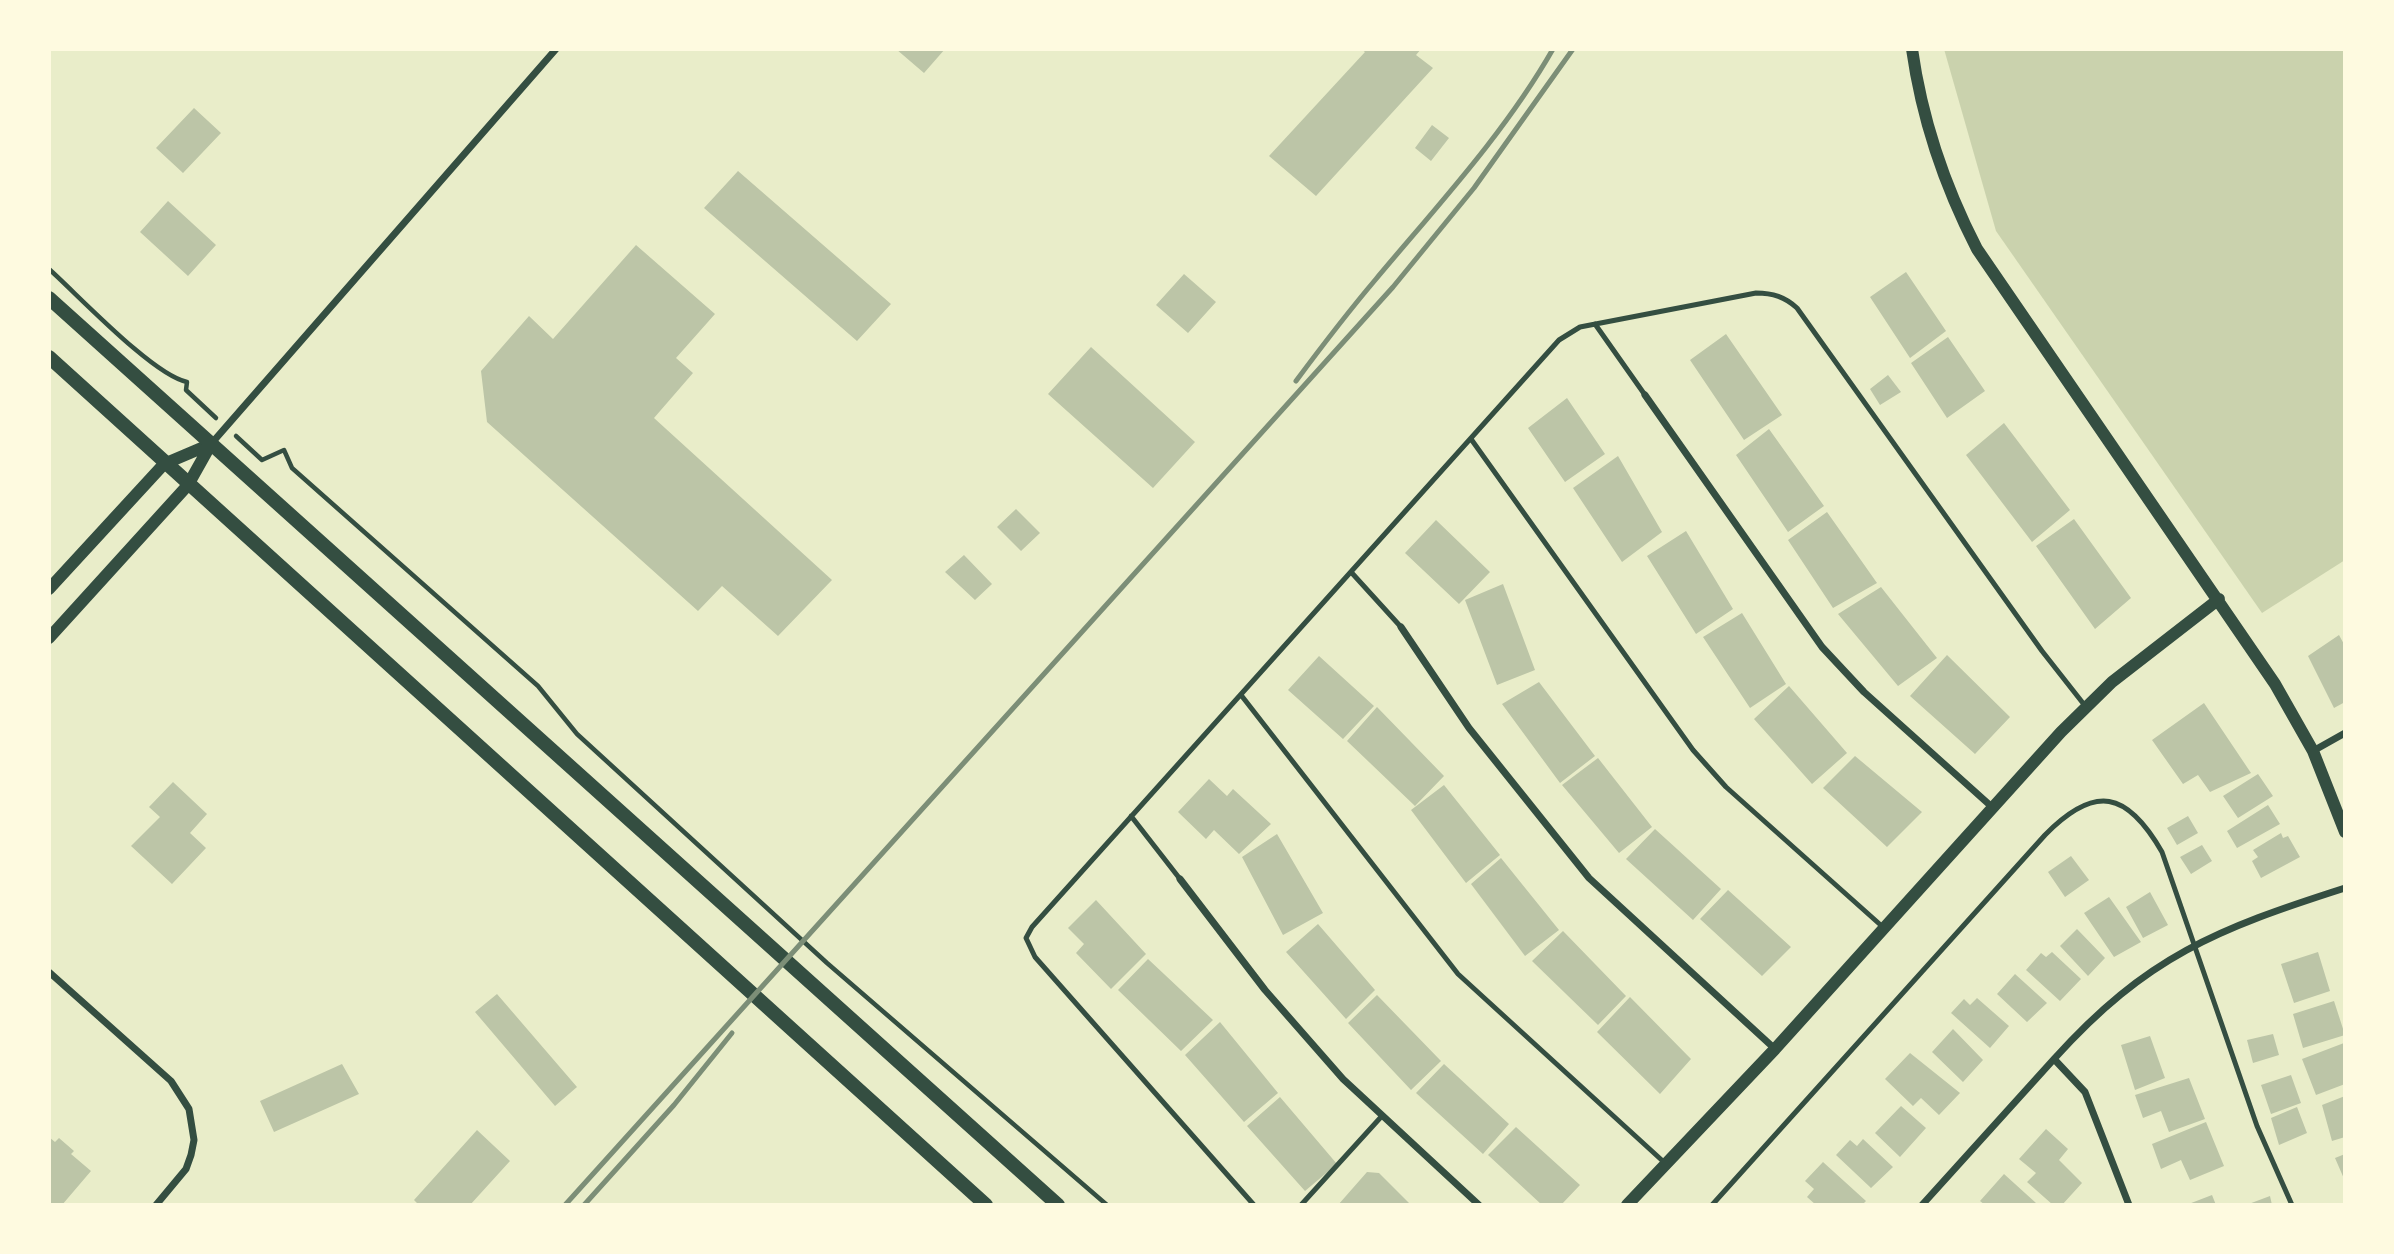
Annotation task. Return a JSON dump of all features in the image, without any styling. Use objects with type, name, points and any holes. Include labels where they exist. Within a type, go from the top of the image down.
[{"type":"main road","points":[[49,298],[762,936],[1058,1205]]},
{"type":"main road","points":[[49,357],[164,464],[986,1205]]},
{"type":"street","points":[[49,638],[188,485],[211,444],[556,49]]},
{"type":"street","points":[[1912,49],[1917,85],[1932,143],[1952,200],[1977,249],[2275,684],[2313,751],[2345,832]]},
{"type":"street","points":[[1645,395],[1822,647],[1864,692],[1992,807]]},
{"type":"street","points":[[49,589],[164,464],[211,444]]},
{"type":"street","points":[[1627,1205],[1775,1049],[1992,807],[2086,707],[2131,667],[2219,599]]},
{"type":"street","points":[[1401,627],[1469,728],[1589,878],[1775,1049]]},
{"type":"street","points":[[2313,751],[2345,733]]},
{"type":"street","points":[[1180,879],[1299,1030],[1381,1117],[1479,1205]]},
{"type":"street","points":[[1922,1205],[2054,1059],[2116,997],[2143,976],[2193,945],[2255,916],[2345,888]]},
{"type":"street","points":[[49,972],[171,1081],[189,1109],[194,1140],[191,1155],[186,1169],[156,1205]]},
{"type":"street","points":[[2054,1059],[2085,1092],[2129,1205]]},
{"type":"lane","points":[[1254,1205],[1027,946],[1026,938],[1031,927],[1559,340],[1570,332],[1595,324],[1756,293],[1771,293],[1788,300],[1797,308],[2042,651],[2086,707]]},
{"type":"lane","points":[[1595,324],[1645,395]]},
{"type":"lane","points":[[1471,439],[1693,750],[1726,787],[1884,928]]},
{"type":"lane","points":[[1351,572],[1401,627]]},
{"type":"lane","points":[[1241,695],[1458,974],[1666,1164]]},
{"type":"lane","points":[[1712,1205],[2046,835],[2078,807],[2096,800],[2112,802],[2127,809],[2153,836],[2170,870],[2193,945],[2258,1126],[2292,1205]]},
{"type":"lane","points":[[1131,816],[1180,879]]},
{"type":"lane","points":[[1301,1205],[1381,1117]]},
{"type":"path","points":[[49,269],[155,365],[178,380],[187,382],[186,390]]},
{"type":"path","points":[[262,460],[284,450],[292,468],[538,685],[577,734],[827,963],[1107,1205]]},
{"type":"green space","points":[[1944,49],[2345,49],[2345,560],[2262,613],[1996,231]]},
{"type":"building","points":[[896,49],[945,49],[924,73]]},
{"type":"building","points":[[1361,49],[1421,49],[1416,55],[1433,68],[1316,196],[1269,156],[1365,52]]},
{"type":"building","points":[[194,108],[221,133],[183,173],[156,148]]},
{"type":"building","points":[[1432,125],[1449,138],[1431,161],[1415,148]]},
{"type":"building","points":[[738,171],[891,304],[857,341],[704,208]]},
{"type":"building","points":[[168,201],[216,245],[188,276],[140,232]]},
{"type":"building","points":[[636,245],[715,314],[676,358],[693,373],[654,418],[832,580],[778,636],[722,586],[698,611],[487,422],[481,371],[529,316],[553,339]]},
{"type":"building","points":[[1906,272],[1946,331],[1910,358],[1870,297]]},
{"type":"building","points":[[1184,274],[1216,302],[1188,333],[1156,305]]},
{"type":"building","points":[[1726,334],[1782,415],[1744,440],[1690,360]]},
{"type":"building","points":[[1948,337],[1985,391],[1947,418],[1911,363]]},
{"type":"building","points":[[1091,347],[1195,442],[1153,488],[1048,394]]},
{"type":"building","points":[[1888,375],[1901,392],[1880,405],[1870,389]]},
{"type":"building","points":[[1567,398],[1605,454],[1565,482],[1528,428]]},
{"type":"building","points":[[2004,423],[2070,510],[2032,542],[1966,455]]},
{"type":"building","points":[[1769,429],[1824,506],[1788,532],[1736,455]]},
{"type":"building","points":[[1618,456],[1662,532],[1622,562],[1573,488]]},
{"type":"building","points":[[1016,509],[1040,533],[1021,551],[997,527]]},
{"type":"building","points":[[1827,512],[1877,583],[1833,608],[1788,540]]},
{"type":"building","points":[[2074,519],[2131,598],[2095,629],[2036,546]]},
{"type":"building","points":[[1436,520],[1490,572],[1459,604],[1405,553]]},
{"type":"building","points":[[1686,531],[1733,609],[1696,634],[1647,556]]},
{"type":"building","points":[[964,555],[992,584],[975,600],[945,572]]},
{"type":"building","points":[[1503,584],[1535,670],[1497,685],[1465,600]]},
{"type":"building","points":[[1881,587],[1937,658],[1898,686],[1838,614]]},
{"type":"building","points":[[1742,613],[1786,684],[1750,708],[1703,637]]},
{"type":"building","points":[[2339,635],[2345,646],[2345,702],[2334,708],[2308,656]]},
{"type":"building","points":[[1947,655],[2010,717],[1975,754],[1910,696]]},
{"type":"building","points":[[1319,656],[1374,706],[1343,739],[1288,690]]},
{"type":"building","points":[[1539,682],[1595,756],[1560,783],[1502,704]]},
{"type":"building","points":[[1789,686],[1847,753],[1812,784],[1754,719]]},
{"type":"building","points":[[2204,703],[2251,773],[2210,792],[2198,775],[2183,784],[2152,740]]},
{"type":"building","points":[[1377,707],[1444,776],[1415,806],[1347,741]]},
{"type":"building","points":[[1855,756],[1922,812],[1887,847],[1823,788]]},
{"type":"building","points":[[1598,758],[1652,827],[1619,853],[1562,785]]},
{"type":"building","points":[[2258,774],[2273,796],[2238,818],[2223,796]]},
{"type":"building","points":[[1209,779],[1227,796],[1233,789],[1271,824],[1239,854],[1214,830],[1206,839],[1178,812]]},
{"type":"building","points":[[173,782],[207,814],[190,833],[206,848],[172,884],[131,846],[160,817],[149,807]]},
{"type":"building","points":[[1444,785],[1500,855],[1466,883],[1411,810]]},
{"type":"building","points":[[2268,805],[2280,824],[2237,848],[2227,831]]},
{"type":"building","points":[[2188,816],[2198,833],[2177,845],[2167,828]]},
{"type":"building","points":[[1655,829],[1721,889],[1693,920],[1626,859]]},
{"type":"building","points":[[2281,833],[2283,838],[2288,836],[2300,857],[2261,878],[2252,861],[2258,857],[2253,850]]},
{"type":"building","points":[[1277,834],[1323,913],[1283,935],[1242,857]]},
{"type":"building","points":[[2202,845],[2212,861],[2191,874],[2180,857]]},
{"type":"building","points":[[2071,856],[2089,880],[2065,897],[2048,872]]},
{"type":"building","points":[[1501,858],[1559,930],[1525,956],[1471,884]]},
{"type":"building","points":[[1728,890],[1791,947],[1762,976],[1700,919]]},
{"type":"building","points":[[2150,892],[2168,925],[2143,938],[2126,907]]},
{"type":"building","points":[[2109,897],[2141,942],[2114,957],[2084,913]]},
{"type":"building","points":[[1096,900],[1146,954],[1111,989],[1076,953],[1084,944],[1068,928]]},
{"type":"building","points":[[1318,924],[1375,990],[1346,1019],[1286,952]]},
{"type":"building","points":[[2077,929],[2105,958],[2088,976],[2060,946]]},
{"type":"building","points":[[1563,931],[1626,996],[1598,1025],[1532,961]]},
{"type":"building","points":[[2052,952],[2081,979],[2060,1001],[2026,970],[2041,953],[2046,957]]},
{"type":"building","points":[[2318,952],[2330,991],[2294,1003],[2281,964]]},
{"type":"building","points":[[1148,959],[1213,1020],[1181,1051],[1118,990]]},
{"type":"building","points":[[2015,974],[2047,1003],[2027,1022],[1997,994]]},
{"type":"building","points":[[497,994],[577,1087],[555,1106],[475,1012]]},
{"type":"building","points":[[1377,995],[1441,1061],[1411,1090],[1348,1023]]},
{"type":"building","points":[[1630,997],[1691,1059],[1660,1094],[1597,1032]]},
{"type":"building","points":[[1977,998],[2009,1026],[1990,1048],[1951,1013],[1964,999],[1970,1005]]},
{"type":"building","points":[[2334,1001],[2345,1035],[2303,1048],[2293,1014]]},
{"type":"building","points":[[1220,1022],[1278,1093],[1244,1122],[1185,1055]]},
{"type":"building","points":[[1953,1029],[1983,1060],[1963,1082],[1932,1052]]},
{"type":"building","points":[[2273,1034],[2279,1055],[2253,1063],[2247,1040]]},
{"type":"building","points":[[2150,1036],[2165,1078],[2135,1090],[2121,1045]]},
{"type":"building","points":[[2344,1043],[2345,1084],[2316,1095],[2302,1059]]},
{"type":"building","points":[[1910,1053],[1960,1093],[1939,1115],[1921,1098],[1913,1106],[1885,1079]]},
{"type":"building","points":[[342,1064],[359,1094],[274,1132],[260,1101]]},
{"type":"building","points":[[1444,1064],[1509,1124],[1483,1154],[1416,1093]]},
{"type":"building","points":[[2291,1075],[2301,1103],[2271,1114],[2261,1085]]},
{"type":"building","points":[[2189,1078],[2205,1119],[2169,1132],[2161,1111],[2143,1118],[2135,1095]]},
{"type":"building","points":[[2345,1096],[2345,1137],[2332,1141],[2322,1105]]},
{"type":"building","points":[[1280,1097],[1337,1164],[1305,1191],[1247,1126]]},
{"type":"building","points":[[1901,1106],[1926,1128],[1900,1157],[1875,1133]]},
{"type":"building","points":[[2297,1107],[2307,1133],[2279,1145],[2271,1118]]},
{"type":"building","points":[[2206,1122],[2224,1166],[2190,1180],[2181,1160],[2161,1169],[2152,1144]]},
{"type":"building","points":[[1516,1127],[1580,1185],[1561,1205],[1542,1205],[1488,1155]]},
{"type":"building","points":[[2046,1129],[2068,1149],[2059,1160],[2082,1183],[2062,1205],[2053,1205],[2027,1182],[2036,1173],[2019,1159]]},
{"type":"building","points":[[477,1130],[510,1161],[470,1205],[419,1205],[414,1200]]},
{"type":"building","points":[[49,1137],[55,1142],[59,1138],[74,1151],[71,1154],[91,1171],[62,1205],[49,1205]]},
{"type":"building","points":[[1863,1139],[1893,1167],[1871,1188],[1836,1155],[1850,1140],[1857,1146]]},
{"type":"building","points":[[2345,1154],[2345,1181],[2335,1158]]},
{"type":"building","points":[[1823,1162],[1866,1201],[1862,1205],[1816,1205],[1807,1197],[1814,1189],[1805,1181]]},
{"type":"building","points":[[1367,1172],[1379,1173],[1411,1205],[1338,1205]]},
{"type":"building","points":[[2004,1174],[2036,1203],[1985,1205],[1980,1201]]},
{"type":"building","points":[[2212,1195],[2216,1205],[2186,1205]]},
{"type":"building","points":[[2270,1196],[2272,1205],[2246,1205]]},
{"type":"railway","points":[[1296,381],[1355,304],[1492,139],[1553,49]]},
{"type":"railway","points":[[565,1205],[1393,287],[1474,188],[1573,49]]},
{"type":"railway","points":[[584,1205],[674,1105],[732,1033]]}]
